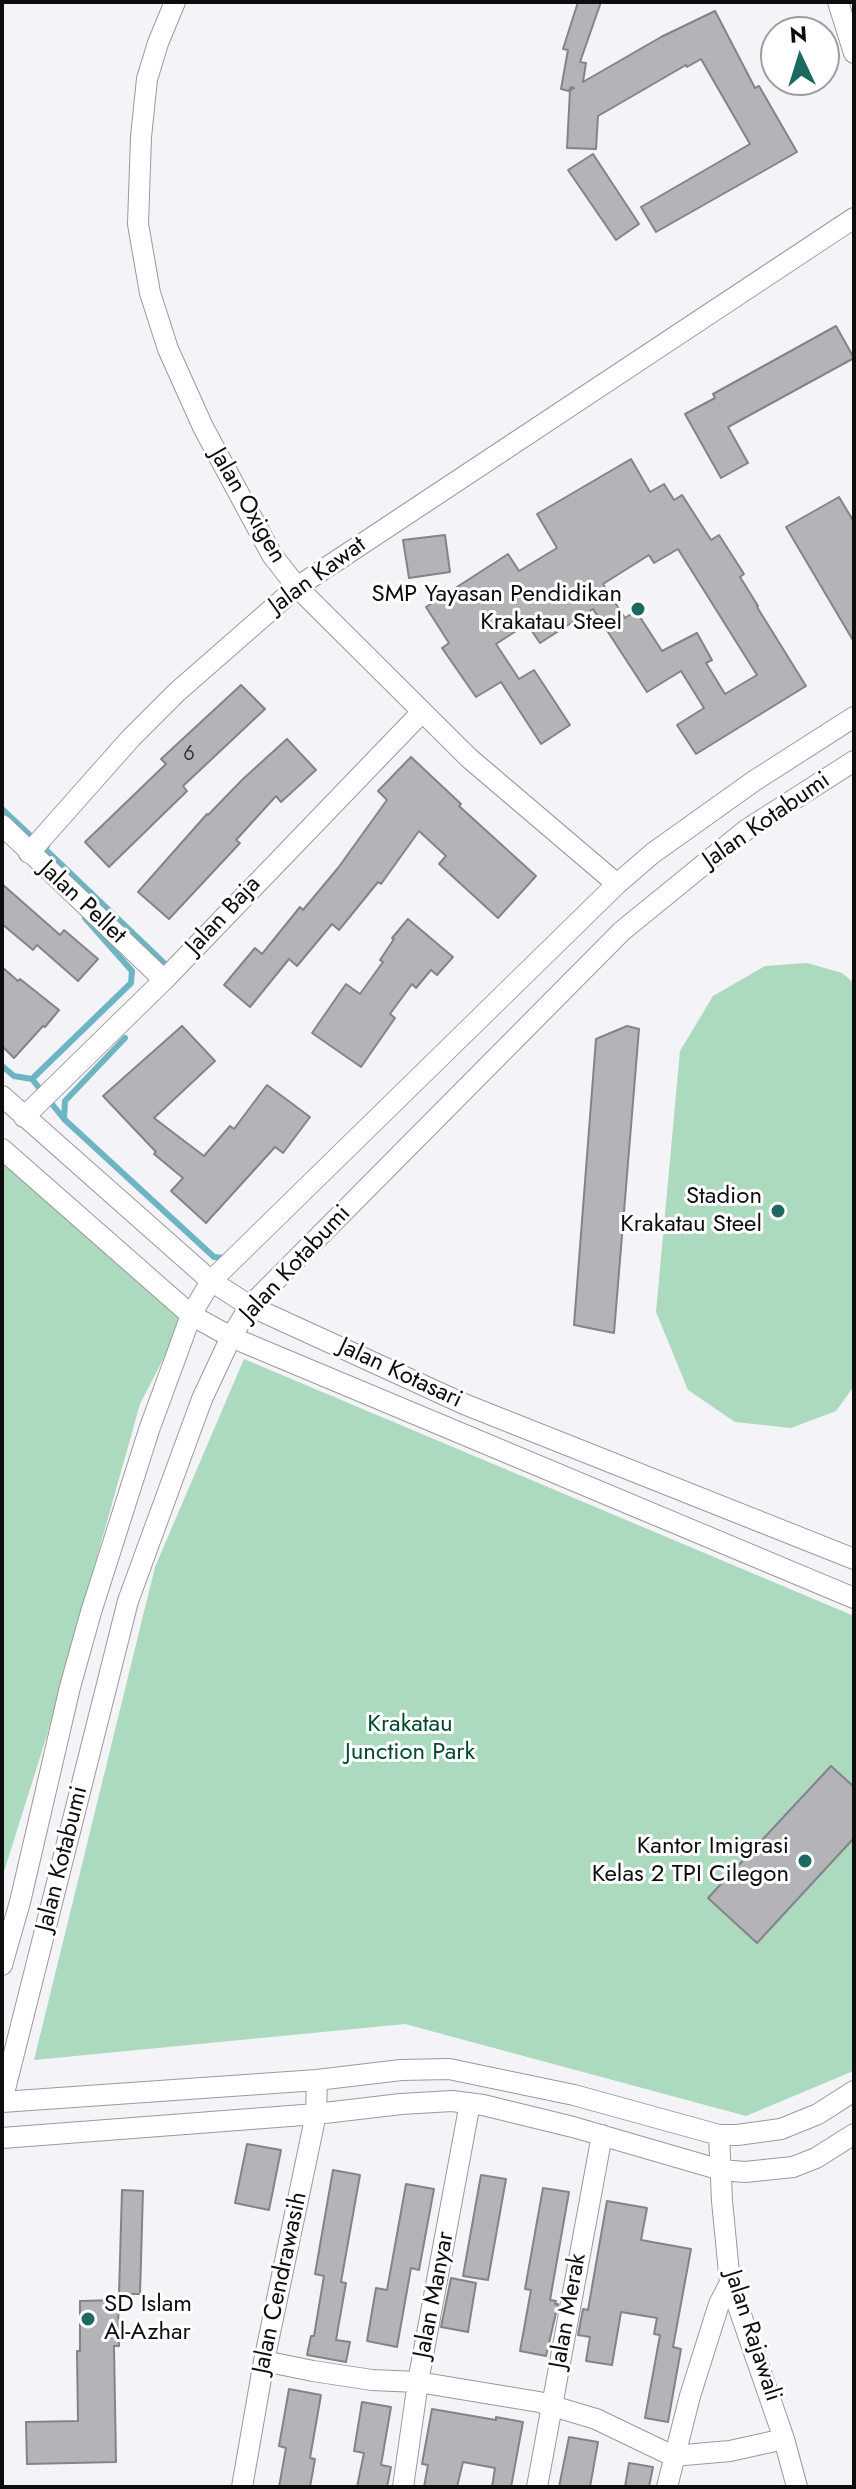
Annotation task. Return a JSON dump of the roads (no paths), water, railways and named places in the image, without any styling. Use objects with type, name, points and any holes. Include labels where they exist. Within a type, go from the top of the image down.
[{"type":"street","name":"Jalan Oxigen","points":[[175,2],[147,79],[138,224],[150,293],[168,349],[203,427],[272,555],[297,587],[469,758],[617,884]]},
{"type":"street","points":[[838,2],[854,53]]},
{"type":"street","name":"Jalan Kawat","points":[[36,846],[130,739],[177,692],[297,587],[854,218]]},
{"type":"street","name":"Jalan Baja","points":[[26,1114],[164,980],[422,712]]},
{"type":"street","name":"Jalan Kotabumi","points":[[2,1965],[91,1612],[150,1427],[191,1315],[211,1281],[617,884],[653,853],[754,781],[854,717]]},
{"type":"street","name":"Jalan Kotabumi","points":[[2,2102],[128,1601],[202,1399],[231,1337],[250,1306],[622,931],[746,830],[854,761]]},
{"type":"street","points":[[754,781],[776,809]]},
{"type":"street","name":"Jalan Pellet","points":[[2,825],[36,846],[164,980]]},
{"type":"street","name":"Jalan Kotasari","points":[[2,1096],[26,1114],[211,1281],[250,1306],[464,1404],[854,1559]]},
{"type":"street","name":"Jalan Kotasari","points":[[2,1149],[191,1315],[231,1337],[854,1598]]},
{"type":"street","points":[[2,2102],[317,2080],[401,2070],[449,2069],[574,2095],[719,2135],[737,2135],[781,2129],[818,2114],[854,2091]]},
{"type":"street","name":"Jalan Cendrawasih","points":[[242,2487],[264,2361],[316,2114],[317,2080]]},
{"type":"street","points":[[2,2138],[452,2101],[602,2135],[721,2170],[767,2171],[793,2167],[816,2158],[854,2134]]},
{"type":"street","name":"Jalan Manyar","points":[[403,2487],[418,2382],[470,2103]]},
{"type":"street","name":"Jalan Merak","points":[[537,2487],[602,2135]]},
{"type":"street","name":"Jalan Rajawali","points":[[719,2135],[730,2283],[784,2439],[797,2487]]},
{"type":"street","points":[[667,2487],[673,2456],[719,2304],[730,2283]]},
{"type":"street","points":[[264,2361],[372,2380],[418,2382],[552,2406],[596,2419],[673,2456],[730,2451],[784,2439]]},
{"type":"waterway","points":[[2,809],[34,839]]},
{"type":"waterway","points":[[47,846],[45,849],[166,965]]},
{"type":"waterway","points":[[32,1079],[131,983],[132,971],[85,918]]},
{"type":"waterway","points":[[125,1038],[65,1101],[64,1119],[214,1257],[225,1258]]},
{"type":"waterway","points":[[2,1066],[14,1076],[32,1079],[64,1119]]},
{"type":"place","name":"SMP Yayasan Pendidikan Krakatau Steel","points":[[638,609]]},
{"type":"place","name":"Stadion Krakatau Steel","points":[[778,1211]]},
{"type":"place","name":"Kantor Imigrasi Kelas 2 TPI Cilegon","points":[[805,1861]]},
{"type":"place","name":"SD Islam Al-Azhar","points":[[88,2319]]},
{"type":"park label","name":"Krakatau Junction Park","points":[[410,1739]]}]
